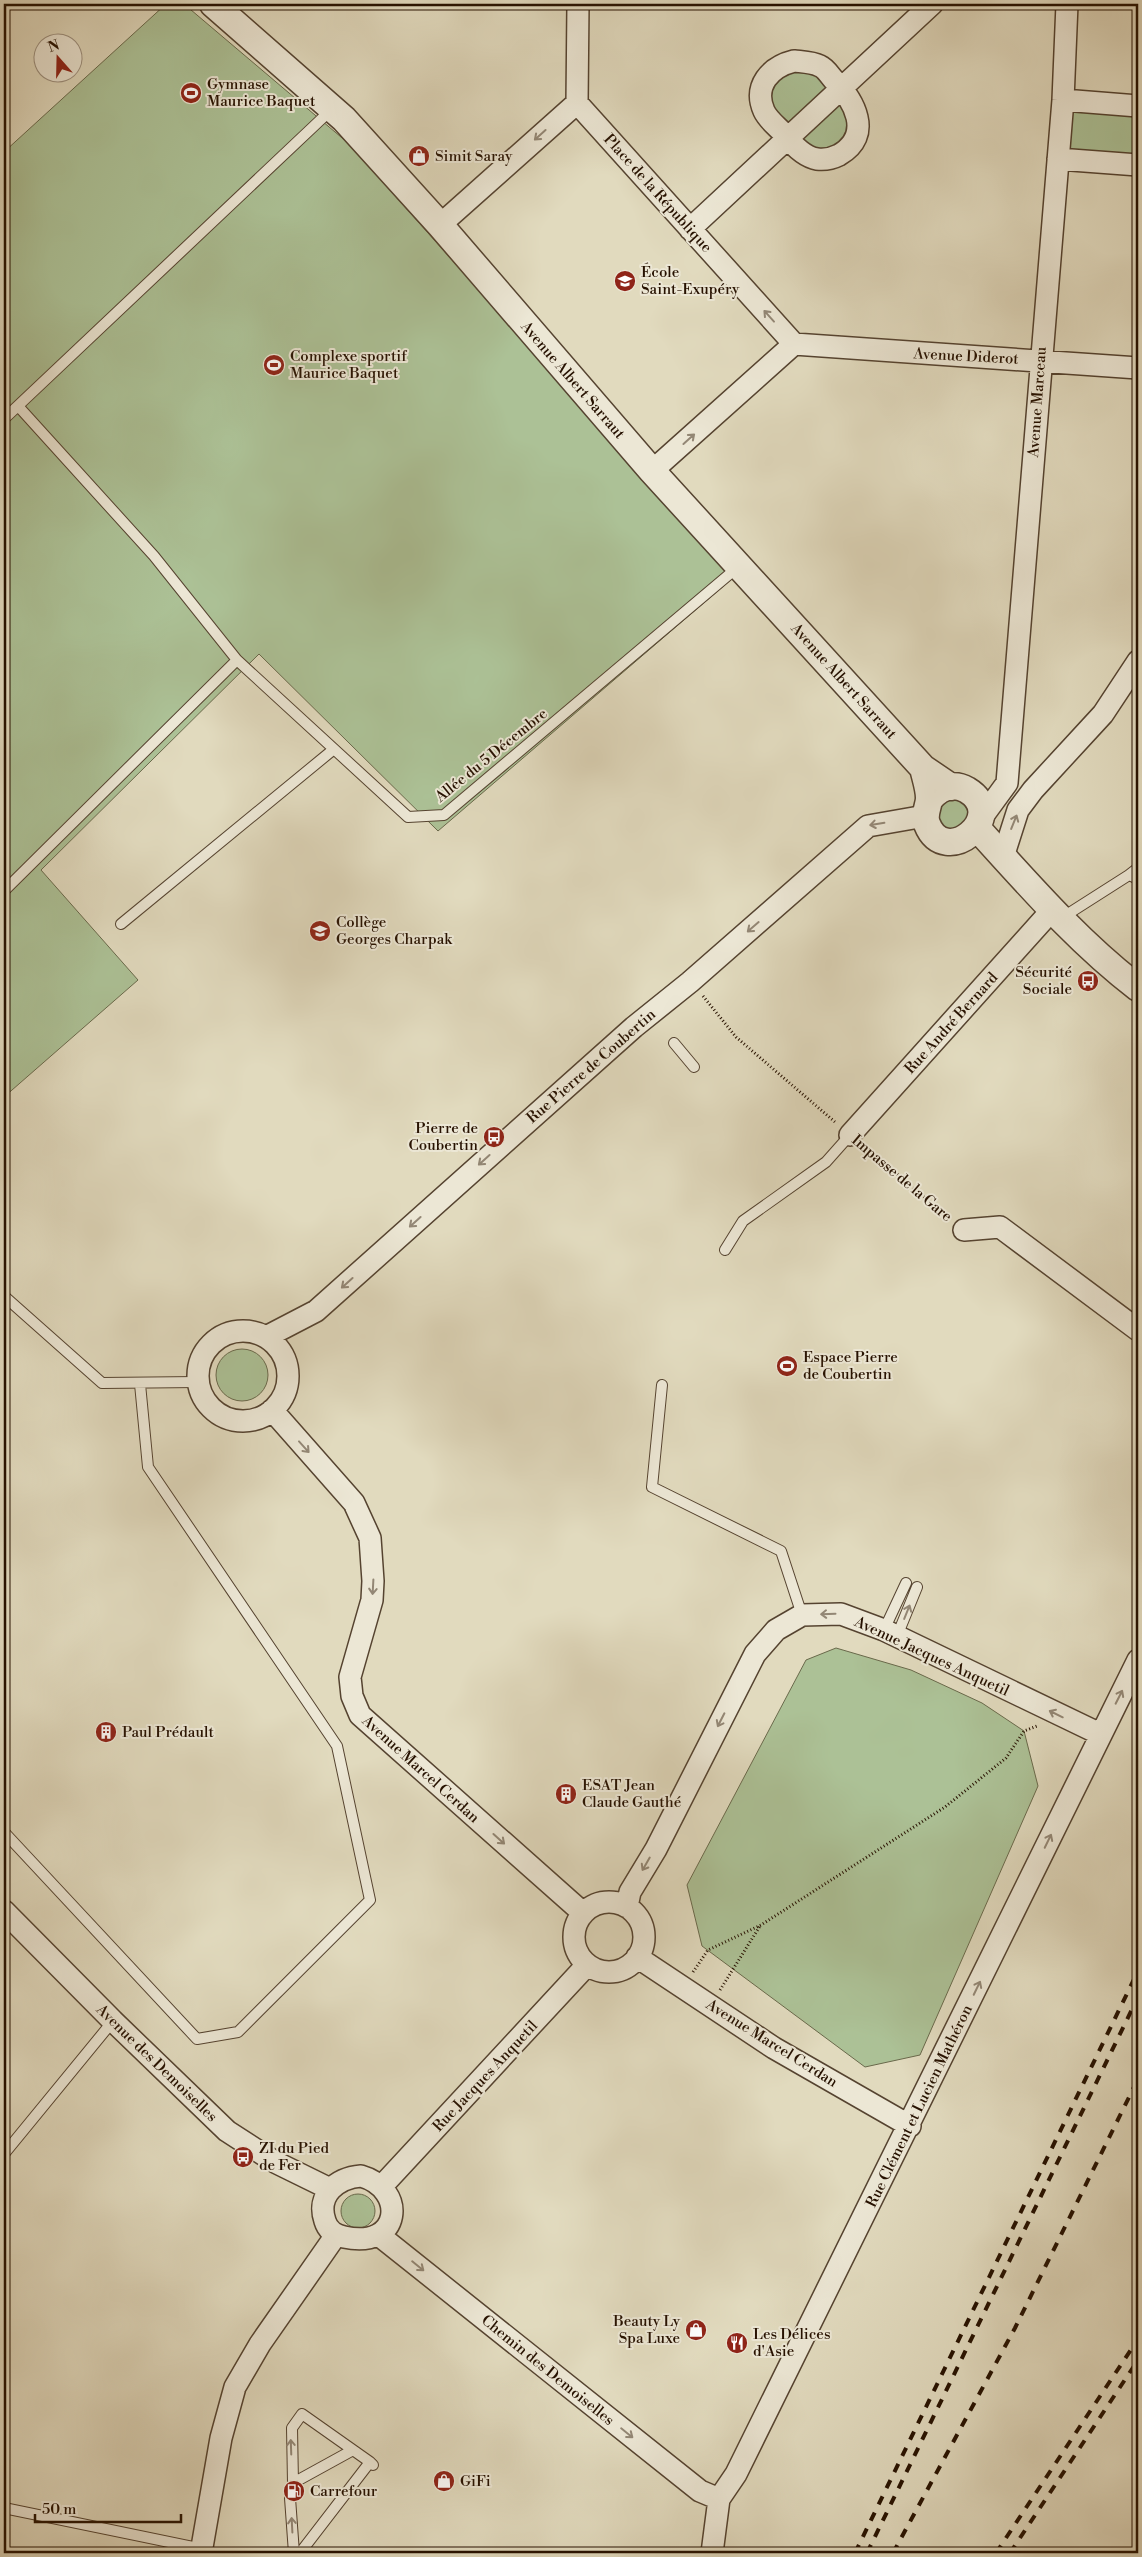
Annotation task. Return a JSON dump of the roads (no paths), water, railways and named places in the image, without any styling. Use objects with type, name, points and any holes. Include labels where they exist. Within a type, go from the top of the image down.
[{"type":"street","name":"Avenue Albert Sarraut","points":[[213,4],[332,108],[440,225],[652,472],[923,768],[968,803],[1003,857],[1106,964],[1138,988]]},
{"type":"street","points":[[440,225],[577,103],[578,4]]},
{"type":"street","points":[[690,229],[932,4]]},
{"type":"street","name":"Avenue Marceau","points":[[968,803],[1041,360],[1063,100],[1067,4]]},
{"type":"street","points":[[794,61],[822,66],[842,88],[856,108],[858,117],[854,139],[848,148],[829,158],[816,159],[805,154],[788,138],[765,113],[762,104],[763,82],[772,70],[782,64],[794,61]]},
{"type":"street","points":[[1063,100],[1138,106]]},
{"type":"street","name":"Place de la République","points":[[577,103],[794,344]]},
{"type":"street","points":[[1058,160],[1138,166]]},
{"type":"street","points":[[652,472],[794,344]]},
{"type":"street","name":"Avenue Diderot","points":[[794,344],[1138,368]]},
{"type":"street","points":[[1003,857],[1018,810],[1033,790],[1103,714],[1138,661]]},
{"type":"street","points":[[968,803],[1033,790]]},
{"type":"street","name":"Rue Pierre de Coubertin","points":[[266,1337],[316,1311],[627,1034],[690,982],[868,826],[968,803]]},
{"type":"street","name":"Rue André Bernard","points":[[850,1135],[1056,914]]},
{"type":"street","name":"Impasse de la Gare","points":[[964,1230],[1000,1228],[1138,1330]]},
{"type":"street","points":[[238,1331],[252,1332],[266,1337],[277,1346],[284,1358],[288,1372],[287,1386],[281,1399],[272,1410],[260,1417],[246,1420],[220,1415],[210,1406],[202,1394],[198,1382],[198,1367],[203,1354],[212,1343],[224,1335],[238,1331]]},
{"type":"street","name":"Avenue Marcel Cerdan","points":[[272,1410],[354,1503],[370,1538],[374,1581],[372,1600],[350,1677],[352,1696],[360,1716],[583,1913]]},
{"type":"street","name":"Avenue Jacques Anquetil","points":[[627,1907],[630,1892],[656,1849],[755,1654],[776,1630],[802,1615],[840,1614],[890,1633],[1100,1734]]},
{"type":"street","name":"Rue Clément et Lucien Mathéron","points":[[712,2553],[719,2499],[736,2474],[910,2126],[1100,1734],[1138,1660]]},
{"type":"street","points":[[604,1902],[616,1902],[627,1907],[636,1914],[644,1935],[638,1957],[625,1968],[608,1972],[597,1970],[587,1965],[579,1956],[574,1946],[576,1923],[583,1913],[592,1906],[604,1902]]},
{"type":"street","name":"Avenue des Demoiselles","points":[[4,1911],[113,2021],[227,2131],[275,2162],[330,2189]]},
{"type":"street","name":"Avenue Marcel Cerdan","points":[[638,1957],[774,2048],[910,2126]]},
{"type":"street","name":"Rue Jacques Anquetil","points":[[382,2186],[587,1965]]},
{"type":"street","points":[[361,2176],[372,2179],[382,2186],[388,2195],[391,2211],[387,2227],[380,2236],[357,2240],[336,2235],[327,2227],[323,2216],[323,2206],[330,2189],[339,2181],[349,2177],[361,2176]]},
{"type":"street","points":[[206,2552],[221,2438],[235,2387],[260,2344],[336,2235]]},
{"type":"street","name":"Chemin des Demoiselles","points":[[380,2236],[700,2491],[719,2499]]},
{"type":"lane","points":[[4,419],[332,108]]},
{"type":"lane","name":"Allée du 5 Décembre","points":[[18,406],[154,556],[238,660],[408,817],[444,815],[739,566]]},
{"type":"lane","points":[[4,890],[238,660]]},
{"type":"lane","points":[[121,924],[334,749]]},
{"type":"lane","points":[[1056,914],[1134,877],[1138,868]]},
{"type":"lane","points":[[674,1043],[694,1067]]},
{"type":"lane","points":[[725,1250],[744,1221],[826,1162],[850,1135]]},
{"type":"lane","points":[[4,1296],[102,1383],[198,1382]]},
{"type":"lane","points":[[4,1832],[197,2039],[238,2032],[370,1900],[337,1746],[148,1467],[140,1384]]},
{"type":"lane","points":[[662,1385],[652,1487],[781,1551],[802,1615]]},
{"type":"lane","points":[[890,1633],[906,1583]]},
{"type":"lane","points":[[890,1633],[917,1587]]},
{"type":"lane","points":[[4,2154],[113,2021]]},
{"type":"lane","points":[[300,2553],[371,2464],[353,2450],[302,2414],[292,2428],[293,2483],[353,2450]]},
{"type":"lane","points":[[290,2498],[294,2553]]},
{"type":"lane","points":[[4,2508],[206,2552]]},
{"type":"railway","points":[[855,2553],[1138,1971]]},
{"type":"railway","points":[[867,2553],[1138,1997]]},
{"type":"railway","points":[[893,2553],[1015,2328],[1138,2079]]},
{"type":"railway","points":[[996,2553],[1138,2339]]},
{"type":"railway","points":[[1010,2553],[1138,2360]]},
{"type":"place","name":"Gymnase Maurice Baquet","points":[[191,93]]},
{"type":"place","name":"Simit Saray","points":[[419,156]]},
{"type":"place","name":"École Saint-Exupéry","points":[[625,281]]},
{"type":"place","name":"Complexe sportif Maurice Baquet","points":[[274,365]]},
{"type":"place","name":"Collège Georges Charpak","points":[[320,931]]},
{"type":"place","name":"Sécurité Sociale","points":[[1088,981]]},
{"type":"place","name":"Pierre de Coubertin","points":[[494,1137]]},
{"type":"place","name":"Espace Pierre de Coubertin","points":[[787,1366]]},
{"type":"place","name":"Paul Prédault","points":[[106,1732]]},
{"type":"place","name":"ESAT Jean Claude Gauthé","points":[[566,1794]]},
{"type":"place","name":"ZI du Pied de Fer","points":[[243,2157]]},
{"type":"place","name":"Beauty Ly Spa Luxe","points":[[696,2330]]},
{"type":"place","name":"Les Délices d'Asie","points":[[737,2343]]},
{"type":"place","name":"GiFi","points":[[444,2481]]},
{"type":"place","name":"Carrefour","points":[[294,2491]]}]
